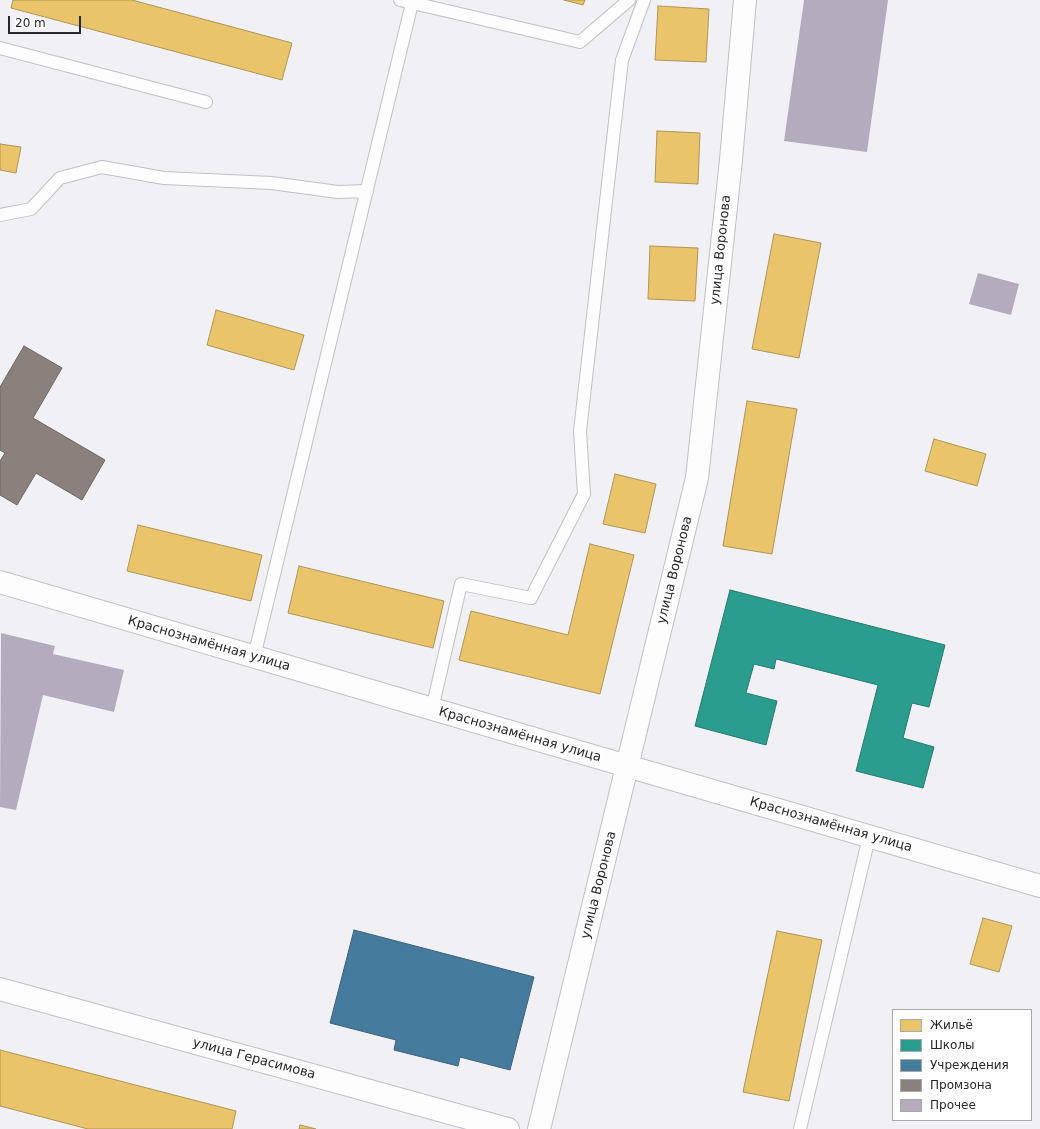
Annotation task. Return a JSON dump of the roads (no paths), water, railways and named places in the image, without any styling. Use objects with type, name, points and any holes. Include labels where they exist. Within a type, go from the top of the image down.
[{"type":"street","name":"улица Воронова","points":[[540,1129],[697,478],[731,160],[746,0]]},
{"type":"street","name":"Краснознамённая улица","points":[[0,582],[1040,886]]},
{"type":"street","name":"улица Герасимова","points":[[0,989],[508,1129]]},
{"type":"lane","points":[[254,657],[367,191],[406,1],[580,42],[629,0]]},
{"type":"lane","points":[[432,709],[461,584],[531,598],[584,494],[580,431],[622,60],[644,0]]},
{"type":"lane","points":[[0,48],[206,102]]},
{"type":"lane","points":[[0,215],[31,209],[60,178],[102,167],[164,178],[271,183],[338,192],[367,191]]},
{"type":"lane","points":[[800,1129],[869,837]]}]
